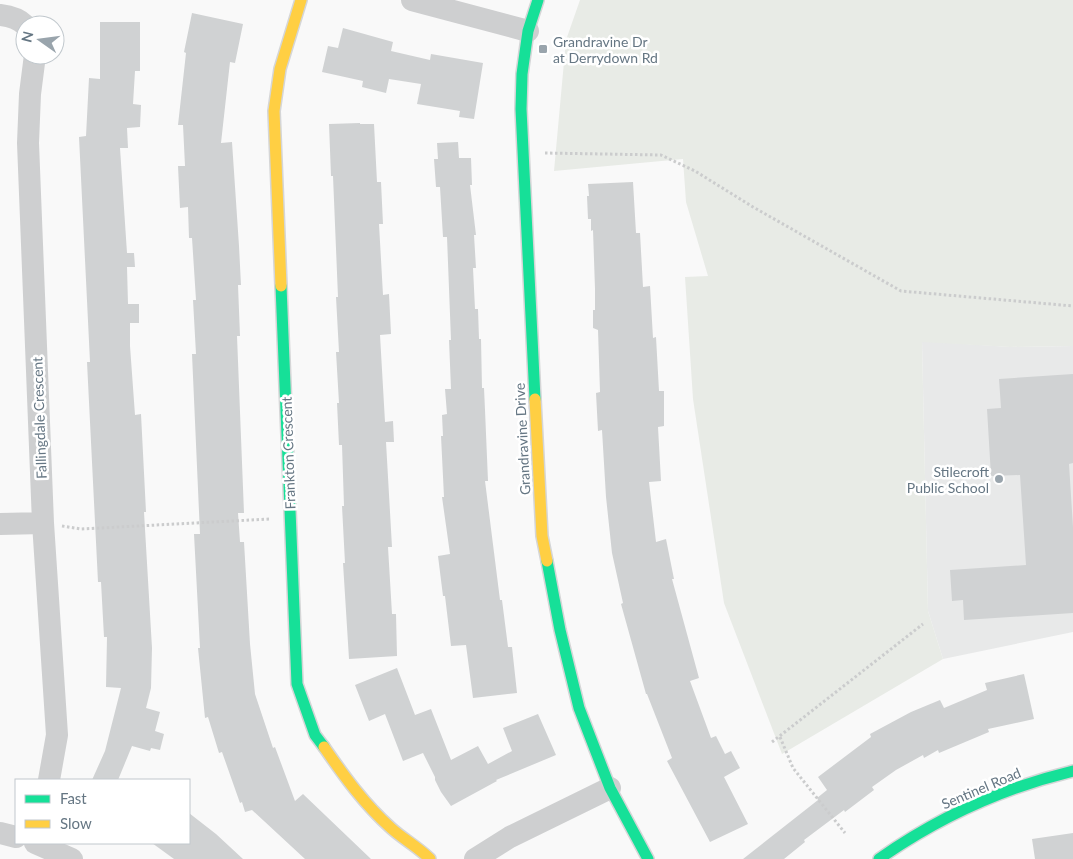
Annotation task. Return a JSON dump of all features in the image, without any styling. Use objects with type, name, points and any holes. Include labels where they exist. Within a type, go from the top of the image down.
[{"type":"street","name":"Frankton Crescent","points":[[301,0],[280,69],[274,111],[297,684],[315,735],[352,788],[391,828],[418,846],[430,859]]},
{"type":"street","points":[[412,0],[528,31]]},
{"type":"street","name":"Grandravine Drive","points":[[538,0],[528,31],[522,74],[521,109],[542,536],[560,630],[580,708],[610,788],[648,859]]},
{"type":"street","points":[[0,15],[15,20]]},
{"type":"street","name":"Fallingdale Crescent","points":[[34,65],[30,94],[28,143],[43,524],[57,735],[49,779]]},
{"type":"street","points":[[0,524],[43,524]]},
{"type":"street","name":"Sentinel Road","points":[[879,859],[960,810],[1012,789],[1050,776],[1073,771]]},
{"type":"street","points":[[475,859],[510,837],[610,788]]},
{"type":"street","points":[[0,833],[15,837]]},
{"type":"street","points":[[38,844],[72,859]]},
{"type":"path","points":[[522,153],[661,154],[695,171],[753,207],[901,290],[1073,306]]},
{"type":"path","points":[[43,524],[81,530],[290,518]]},
{"type":"path","points":[[772,742],[923,624]]},
{"type":"path","points":[[780,736],[792,768],[844,833]]},
{"type":"shaded area","points":[[580,0],[1073,0],[1073,346],[1010,347],[922,342],[928,611],[943,659],[782,754],[724,603],[693,399],[685,277],[708,276],[686,202],[683,159],[554,171],[566,40]]},
{"type":"shaded area","name":"Stilecroft Public School","points":[[922,341],[1010,347],[1073,346],[1073,632],[943,659],[928,611]]},
{"type":"building","points":[[192,13],[243,24],[235,63],[230,62],[221,143],[232,142],[239,246],[241,285],[238,285],[240,336],[237,336],[244,513],[238,513],[240,542],[244,542],[255,694],[273,748],[275,747],[295,801],[303,794],[371,859],[305,859],[252,810],[245,812],[222,752],[219,753],[208,717],[205,718],[198,648],[200,648],[194,534],[200,534],[192,354],[196,354],[193,300],[196,300],[192,238],[189,238],[188,207],[180,208],[178,166],[185,166],[183,125],[178,125],[186,53],[184,52]]},
{"type":"building","points":[[100,22],[140,22],[140,71],[135,71],[133,104],[141,105],[140,127],[127,128],[128,148],[120,148],[127,253],[134,253],[135,267],[127,267],[128,304],[139,304],[139,323],[130,323],[130,346],[135,415],[141,414],[146,512],[144,512],[152,648],[151,688],[146,708],[160,712],[155,731],[164,734],[160,750],[151,748],[150,751],[132,746],[118,779],[92,779],[105,751],[121,688],[106,687],[107,637],[104,637],[101,582],[98,582],[87,362],[90,362],[79,137],[86,136],[89,78],[100,79]]},
{"type":"building","points":[[343,28],[393,42],[391,51],[430,60],[431,54],[483,63],[474,119],[459,117],[460,111],[417,104],[421,84],[389,79],[386,93],[362,87],[363,81],[322,72],[328,46],[338,48]]},
{"type":"building","points":[[329,124],[374,124],[377,182],[381,182],[383,224],[379,224],[383,295],[389,294],[391,334],[380,335],[385,422],[393,421],[394,442],[386,442],[392,547],[388,547],[392,614],[396,614],[397,656],[349,659],[343,563],[345,563],[342,506],[344,506],[342,445],[339,445],[337,403],[339,403],[336,352],[339,352],[336,297],[338,297]]},
{"type":"building","points":[[458,142],[459,158],[471,158],[472,185],[470,185],[476,235],[474,235],[476,268],[473,268],[475,309],[478,309],[479,339],[481,339],[482,388],[484,388],[485,410],[488,481],[485,481],[500,600],[502,600],[508,647],[512,647],[517,693],[473,698],[466,645],[451,646],[438,556],[450,554],[442,497],[444,497],[441,436],[443,436],[442,415],[447,414],[445,389],[451,389],[449,340],[451,340],[447,237],[443,237],[440,187],[436,187],[434,159],[438,159],[437,143]]},
{"type":"building","points":[[633,182],[636,233],[640,233],[643,287],[650,286],[653,338],[656,337],[659,391],[664,391],[664,426],[658,427],[661,481],[649,482],[656,542],[666,539],[674,579],[672,579],[699,678],[690,681],[711,738],[716,736],[725,754],[731,751],[740,768],[724,777],[748,824],[710,842],[667,761],[672,758],[646,694],[621,604],[623,603],[612,553],[602,430],[598,431],[596,393],[600,392],[598,330],[593,328],[595,289],[593,230],[591,231],[591,219],[588,219],[587,196],[589,196],[588,184]]},
{"type":"building","points":[[1073,374],[1073,463],[1069,464],[1073,527],[1073,613],[964,620],[963,600],[952,601],[950,570],[1026,565],[1020,475],[991,476],[987,409],[1001,408],[999,379]]},
{"type":"building","points":[[397,668],[415,715],[431,709],[451,760],[478,746],[488,764],[512,751],[503,728],[538,714],[556,755],[496,780],[451,806],[441,792],[423,753],[403,761],[385,714],[369,721],[355,685]]},
{"type":"building","points":[[1024,674],[1034,719],[988,729],[989,732],[939,753],[938,750],[924,758],[923,755],[896,770],[872,787],[874,790],[804,840],[805,842],[784,859],[743,859],[818,800],[817,798],[827,790],[818,777],[871,737],[870,734],[911,712],[940,700],[944,708],[987,690],[985,683]]},
{"type":"building","points":[[190,814],[243,859],[174,859],[153,844],[190,844]]},
{"type":"building","points":[[1073,833],[1073,859],[1035,859],[1032,839]]},
{"type":"traffic: fast","points":[[535,399],[521,109],[522,74],[528,31],[538,0]]},
{"type":"traffic: fast","points":[[281,286],[297,684],[315,735],[324,747]]},
{"type":"traffic: fast","points":[[547,561],[560,630],[579,708],[610,788],[648,859]]},
{"type":"traffic: fast","points":[[879,859],[948,817],[996,795],[1073,771]]},
{"type":"traffic: slow","points":[[281,286],[274,111],[280,69],[301,0]]},
{"type":"traffic: slow","points":[[535,399],[542,536],[547,561]]},
{"type":"traffic: slow","points":[[324,747],[347,779],[381,819],[430,859]]},
{"type":"place","name":"Grandravine Dr at Derrydown Rd","points":[[543,49]]},
{"type":"place","name":"Stilecroft Public School","points":[[999,479]]}]
